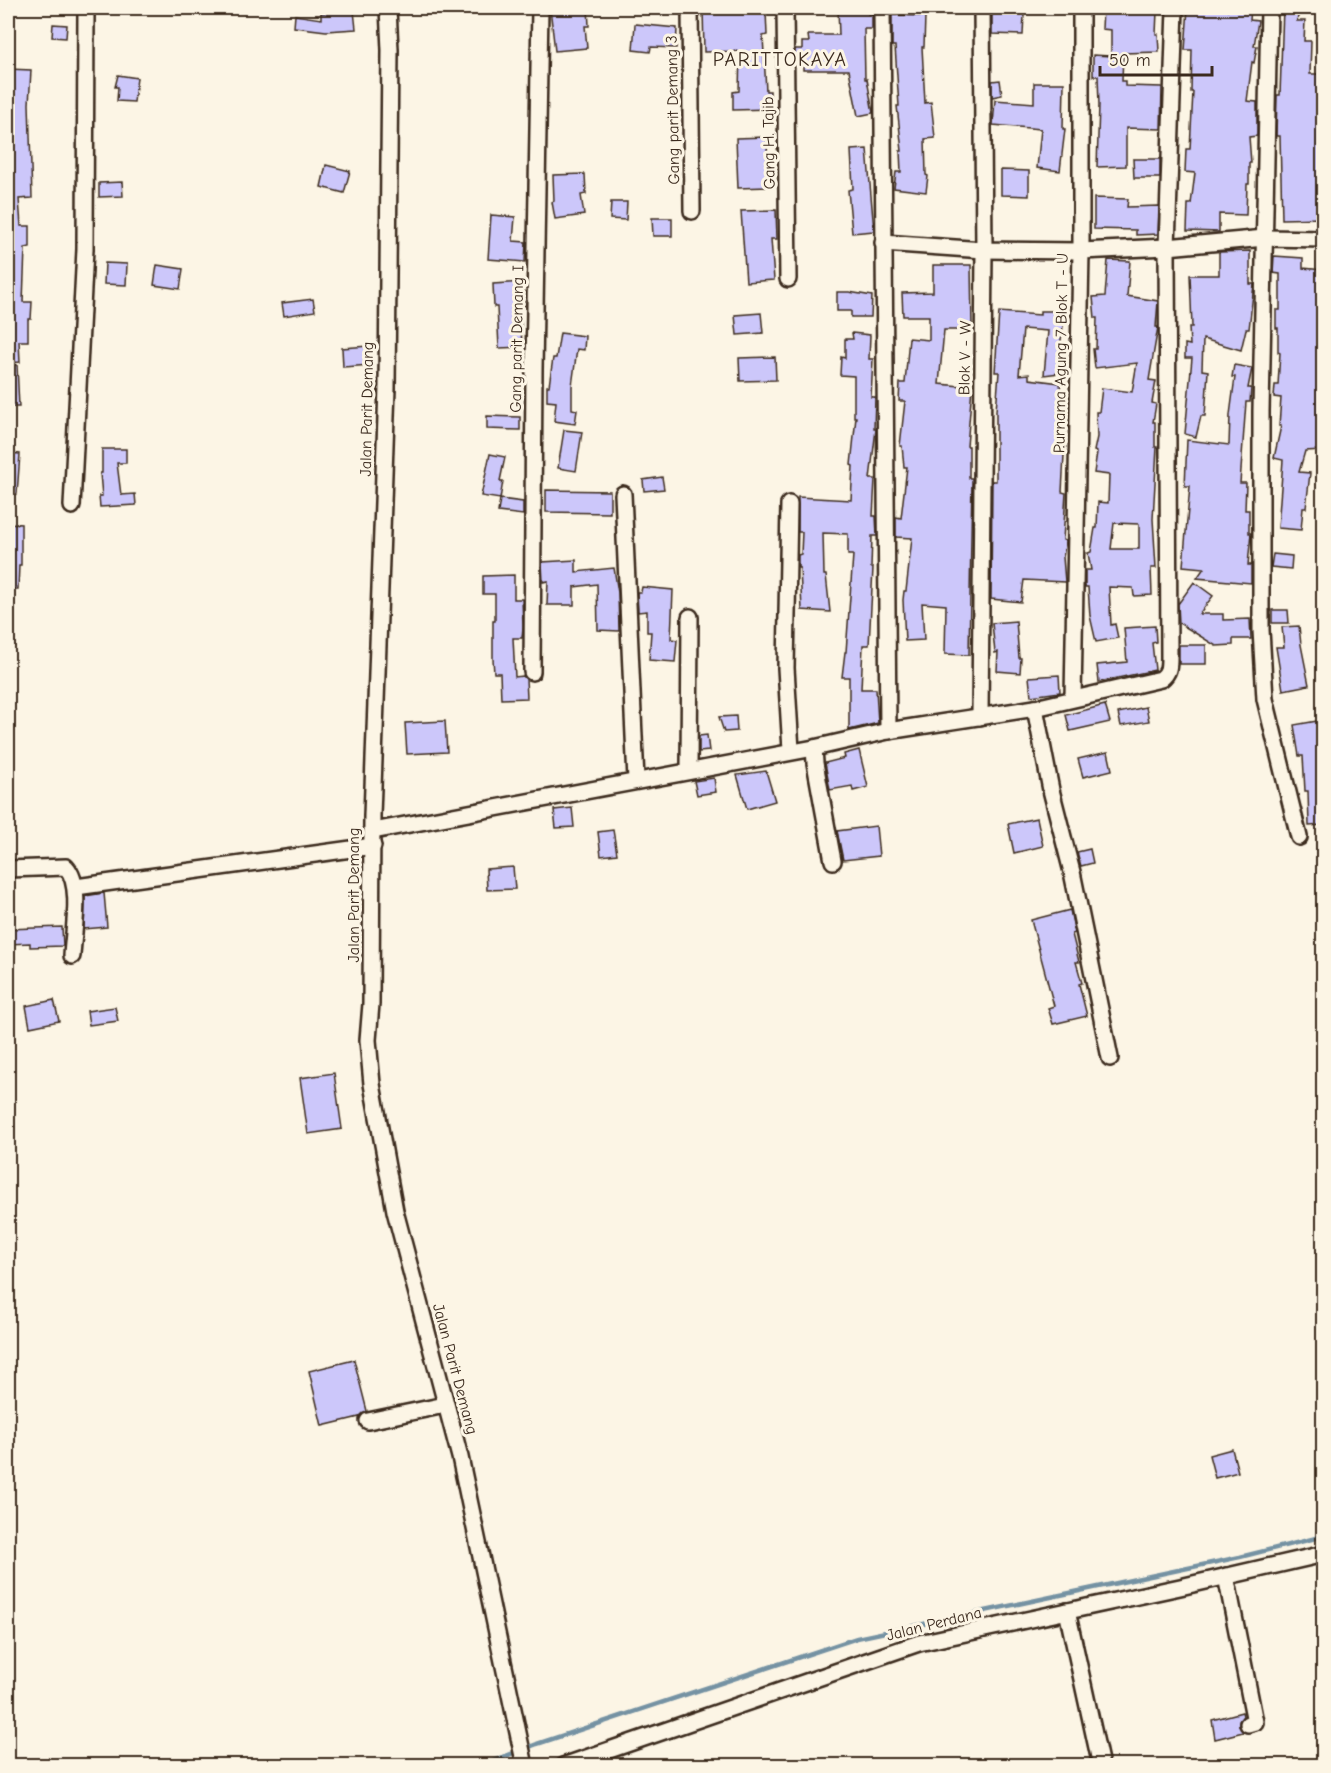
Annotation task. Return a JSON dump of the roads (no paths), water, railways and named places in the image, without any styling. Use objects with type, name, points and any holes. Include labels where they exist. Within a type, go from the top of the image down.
[{"type":"street","points":[[72,506],[85,249],[86,8]]},
{"type":"street","name":"Jalan Parit Demang","points":[[388,8],[390,50],[387,388],[373,831],[371,1004],[368,1040],[372,1084],[395,1211],[459,1458],[524,1763]]},
{"type":"street","name":"Gang parit Demang I","points":[[532,672],[540,8]]},
{"type":"street","name":"Gang parit Demang 3","points":[[690,8],[692,211]]},
{"type":"street","name":"Gang H. Tajib","points":[[785,8],[788,279]]},
{"type":"street","points":[[882,8],[888,731]]},
{"type":"street","name":"Blok V - W","points":[[980,713],[984,250],[982,8]]},
{"type":"street","name":"Purnama Agung 7 Blok T - U","points":[[1073,699],[1081,251],[1081,8]]},
{"type":"street","points":[[373,831],[980,713],[1035,708],[1161,680],[1169,670],[1167,247],[1175,8]]},
{"type":"street","points":[[1269,8],[1261,630],[1265,699],[1299,837]]},
{"type":"street","points":[[883,243],[984,250],[1081,251],[1167,247],[1265,238],[1323,239]]},
{"type":"street","points":[[623,494],[636,780]]},
{"type":"street","points":[[789,504],[786,668],[792,750]]},
{"type":"street","points":[[689,770],[690,617]]},
{"type":"street","points":[[1035,708],[1051,790],[1072,872],[1110,1058]]},
{"type":"street","points":[[814,747],[833,861]]},
{"type":"street","points":[[76,887],[373,846]]},
{"type":"street","points":[[8,869],[66,867],[71,873],[76,887],[72,956]]},
{"type":"street","points":[[368,1421],[445,1405]]},
{"type":"street","name":"Jalan Perdana","points":[[563,1766],[919,1643],[1323,1554]]},
{"type":"street","points":[[1226,1576],[1255,1722],[1248,1725]]},
{"type":"street","points":[[1067,1611],[1101,1766]]},
{"type":"waterway","points":[[480,1766],[537,1744],[857,1638],[1240,1557],[1324,1536]]},
{"type":"district","name":"PARITTOKAYA","points":[[780,59]]}]
